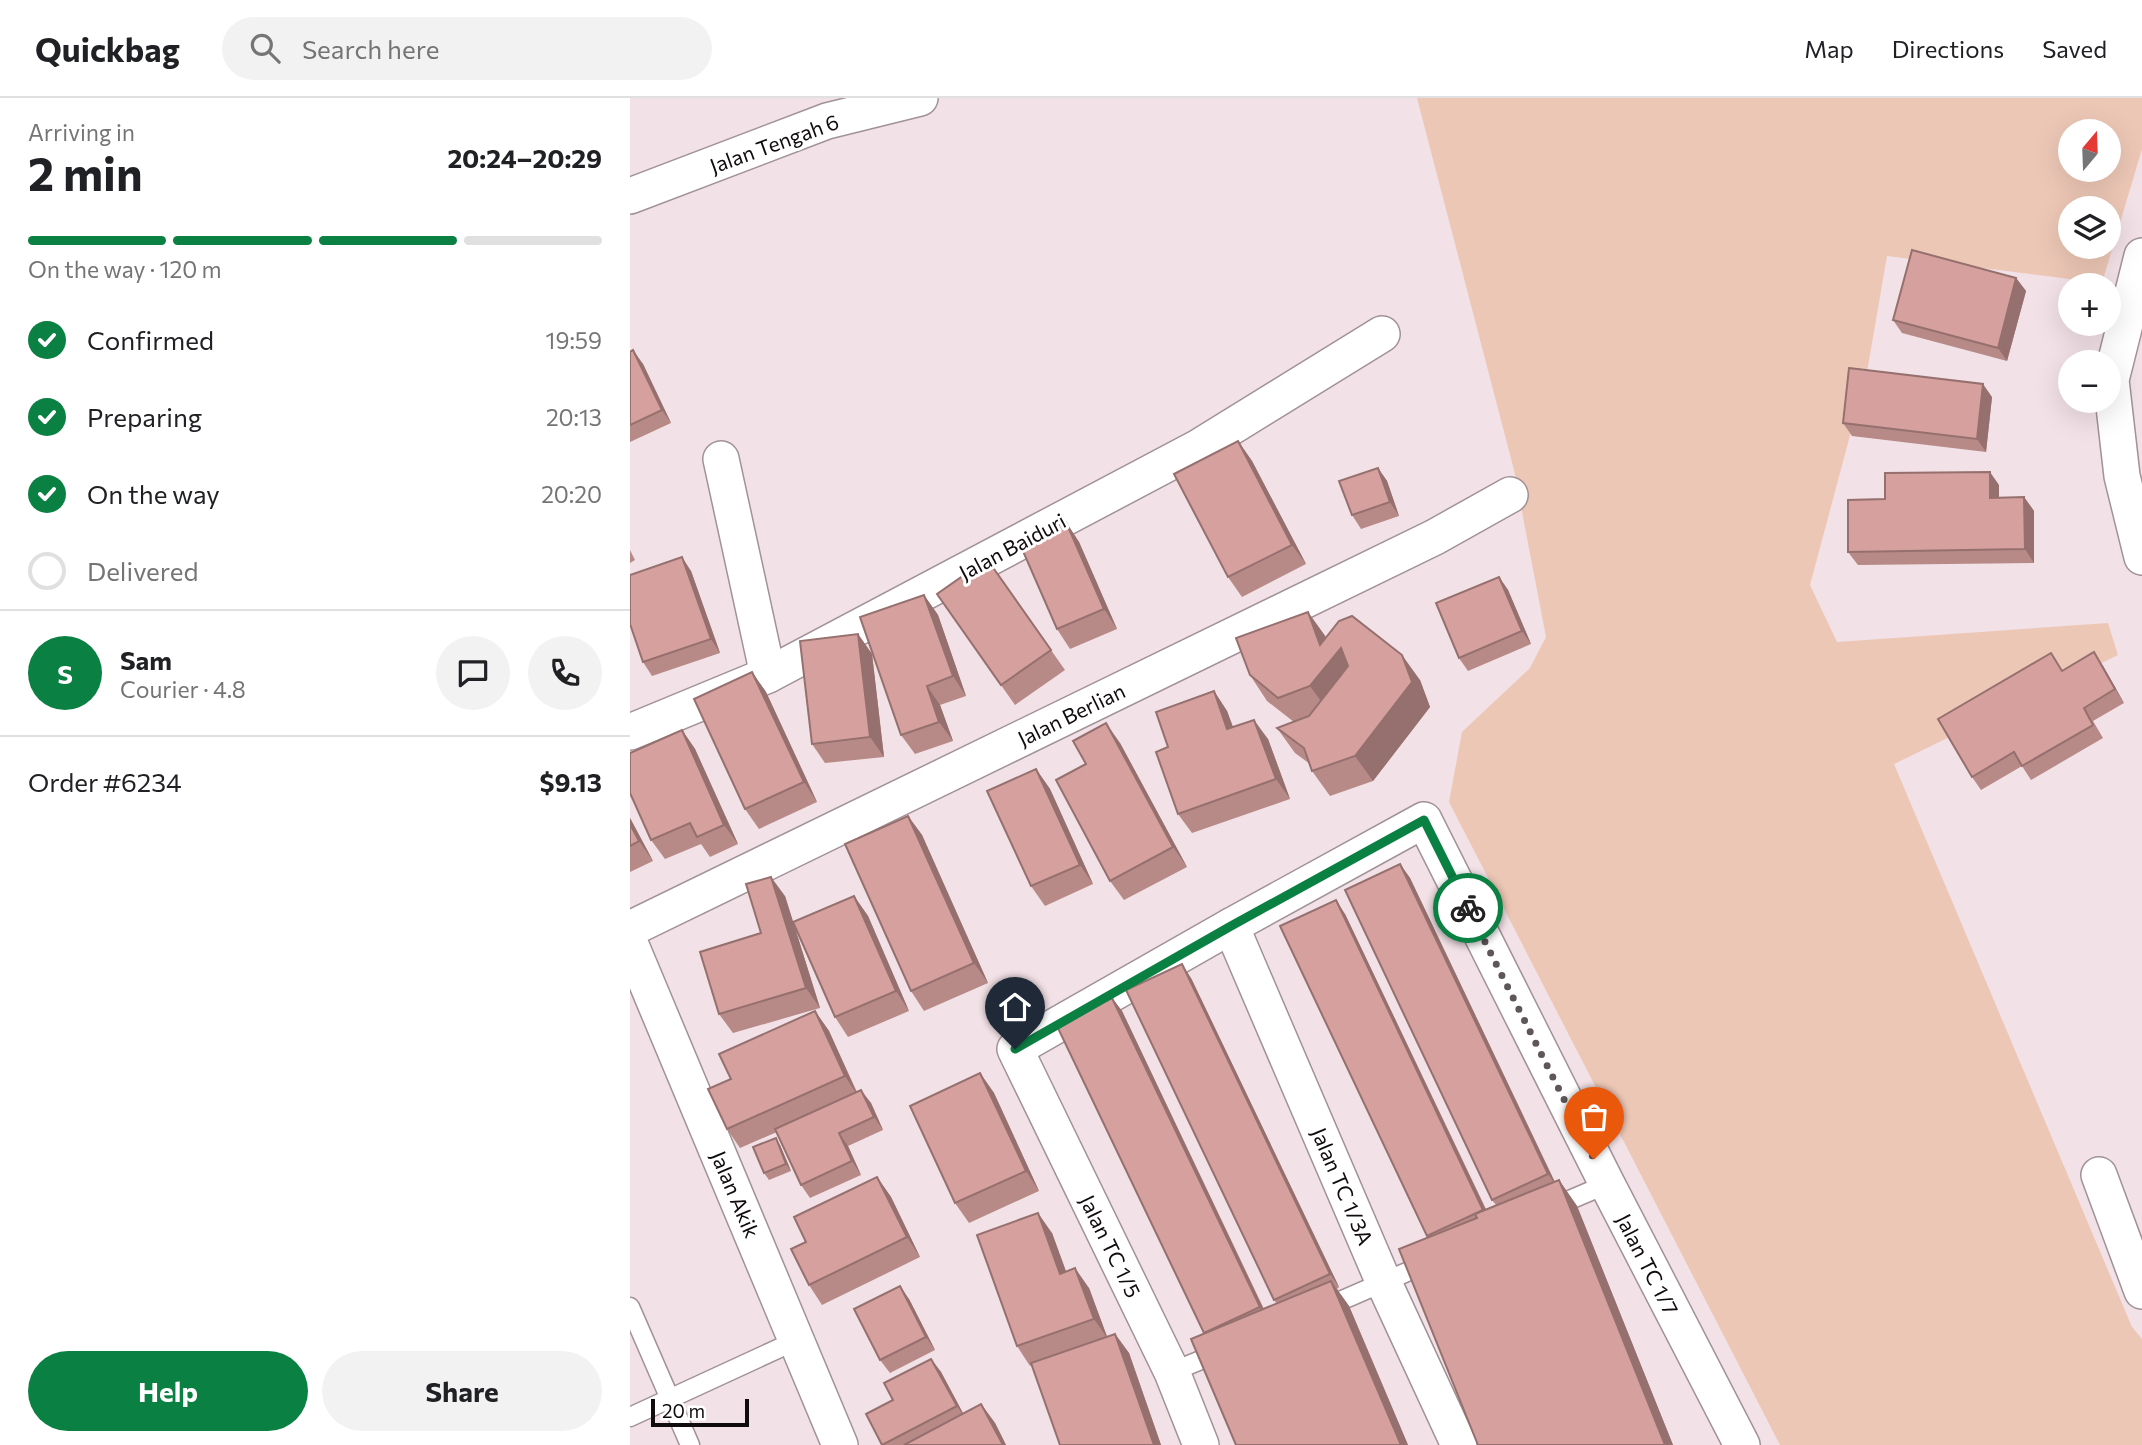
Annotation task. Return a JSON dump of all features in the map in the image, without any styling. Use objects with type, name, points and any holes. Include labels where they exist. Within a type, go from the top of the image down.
[{"type":"street","name":"Jalan Tengah 6","points":[[630,196],[827,121],[920,98]]},
{"type":"street","points":[[2142,259],[2111,380],[2122,476],[2142,556]]},
{"type":"street","name":"Jalan Baiduri","points":[[630,732],[768,676],[1199,447],[1382,334]]},
{"type":"street","points":[[721,459],[768,676]]},
{"type":"street","name":"Jalan Berlian","points":[[630,929],[1435,537],[1510,495]]},
{"type":"street","name":"Jalan TC 1/7","points":[[1231,926],[1424,820],[1606,1184],[1742,1445]]},
{"type":"street","name":"Jalan TC 1/5","points":[[1201,1445],[1172,1372],[1015,1049],[1231,926]]},
{"type":"street","name":"Jalan TC 1/3A","points":[[1231,926],[1384,1283],[1459,1445]]},
{"type":"street","name":"Jalan Akik","points":[[630,943],[840,1445]]},
{"type":"street","points":[[2099,1175],[2142,1291]]},
{"type":"lane","points":[[1532,1217],[1606,1184]]},
{"type":"lane","points":[[1309,1314],[1446,1255]]},
{"type":"lane","points":[[630,1307],[690,1445]]},
{"type":"lane","points":[[630,1417],[797,1340]]},
{"type":"lane","points":[[1172,1372],[1234,1346]]},
{"type":"shaded area","points":[[1417,98],[2142,98],[2142,149],[2121,219],[2121,196],[2058,196],[2058,259],[2109,259],[2105,273],[2058,273],[2058,277],[1887,256],[1867,372],[1810,585],[1837,642],[2108,623],[2118,655],[1894,764],[2132,1327],[2142,1339],[2142,1445],[1780,1445],[1449,802],[1462,732],[1530,668],[1546,637],[1514,470]]},
{"type":"building","points":[[1912,250],[2016,278],[1998,348],[1893,320]]},
{"type":"building","points":[[633,350],[662,410],[630,425],[630,352]]},
{"type":"building","points":[[1849,368],[1983,384],[1977,439],[1843,423]]},
{"type":"building","points":[[1238,441],[1292,545],[1228,577],[1174,474]]},
{"type":"building","points":[[1378,468],[1390,502],[1352,515],[1339,481]]},
{"type":"building","points":[[1990,472],[1990,498],[2024,497],[2025,549],[1848,552],[1848,500],[1885,499],[1885,473]]},
{"type":"building","points":[[1066,522],[1104,609],[1057,629],[1019,542]]},
{"type":"building","points":[[682,557],[711,639],[643,662],[630,624],[630,575]]},
{"type":"building","points":[[987,559],[1051,650],[1001,685],[937,594]]},
{"type":"building","points":[[1499,577],[1522,631],[1459,658],[1436,603]]},
{"type":"building","points":[[924,595],[953,676],[927,686],[939,722],[901,735],[860,617]]},
{"type":"building","points":[[1308,612],[1320,645],[1339,621],[1352,616],[1402,655],[1412,682],[1355,756],[1312,771],[1304,748],[1277,728],[1309,716],[1348,666],[1341,648],[1310,686],[1278,698],[1250,675],[1236,638]]},
{"type":"building","points":[[858,634],[870,737],[812,744],[800,641]]},
{"type":"building","points":[[2094,652],[2115,689],[2084,708],[2093,725],[2022,766],[2014,752],[1972,777],[1938,719],[2051,653],[2062,671]]},
{"type":"building","points":[[752,672],[804,782],[745,809],[694,699]]},
{"type":"building","points":[[1214,691],[1227,729],[1254,720],[1276,779],[1178,814],[1156,752],[1168,747],[1156,712]]},
{"type":"building","points":[[1106,723],[1173,847],[1110,881],[1056,780],[1086,764],[1073,741]]},
{"type":"building","points":[[682,730],[724,825],[697,837],[690,823],[651,840],[630,793],[630,753]]},
{"type":"building","points":[[1036,769],[1080,865],[1031,886],[987,791]]},
{"type":"building","points":[[908,816],[974,963],[911,991],[845,844]]},
{"type":"building","points":[[630,824],[639,841],[630,846]]},
{"type":"building","points":[[1400,864],[1548,1174],[1492,1200],[1345,890]]},
{"type":"building","points":[[771,877],[806,988],[719,1014],[700,952],[761,933],[746,884]]},
{"type":"building","points":[[854,896],[896,991],[835,1017],[793,922]]},
{"type":"building","points":[[1336,900],[1483,1210],[1427,1236],[1280,926]]},
{"type":"building","points":[[1182,964],[1330,1274],[1274,1300],[1126,990]]},
{"type":"building","points":[[1112,998],[1260,1307],[1204,1333],[1056,1024]]},
{"type":"building","points":[[815,1011],[845,1076],[727,1129],[708,1089],[731,1079],[719,1054]]},
{"type":"building","points":[[980,1073],[1026,1171],[955,1203],[910,1106]]},
{"type":"building","points":[[861,1090],[874,1117],[839,1133],[852,1161],[801,1185],[775,1129]]},
{"type":"building","points":[[776,1138],[786,1164],[764,1173],[753,1147]]},
{"type":"building","points":[[877,1177],[907,1237],[809,1285],[791,1249],[806,1242],[794,1217]]},
{"type":"building","points":[[1559,1180],[1665,1445],[1478,1445],[1399,1249],[1477,1218],[1475,1214]]},
{"type":"building","points":[[1038,1213],[1060,1274],[1075,1268],[1094,1319],[1017,1346],[977,1235]]},
{"type":"building","points":[[1331,1281],[1401,1445],[1236,1445],[1191,1339]]},
{"type":"building","points":[[900,1286],[926,1337],[880,1360],[854,1309]]},
{"type":"building","points":[[1115,1334],[1154,1445],[1060,1445],[1031,1363]]},
{"type":"building","points":[[931,1359],[957,1406],[882,1445],[866,1414],[893,1400],[884,1383]]},
{"type":"building","points":[[981,1404],[1003,1445],[904,1445]]},
{"type":"way so far","points":[[1468,908],[1594,1159]]},
{"type":"route","points":[[1015,1049],[1424,820],[1468,908]]}]
